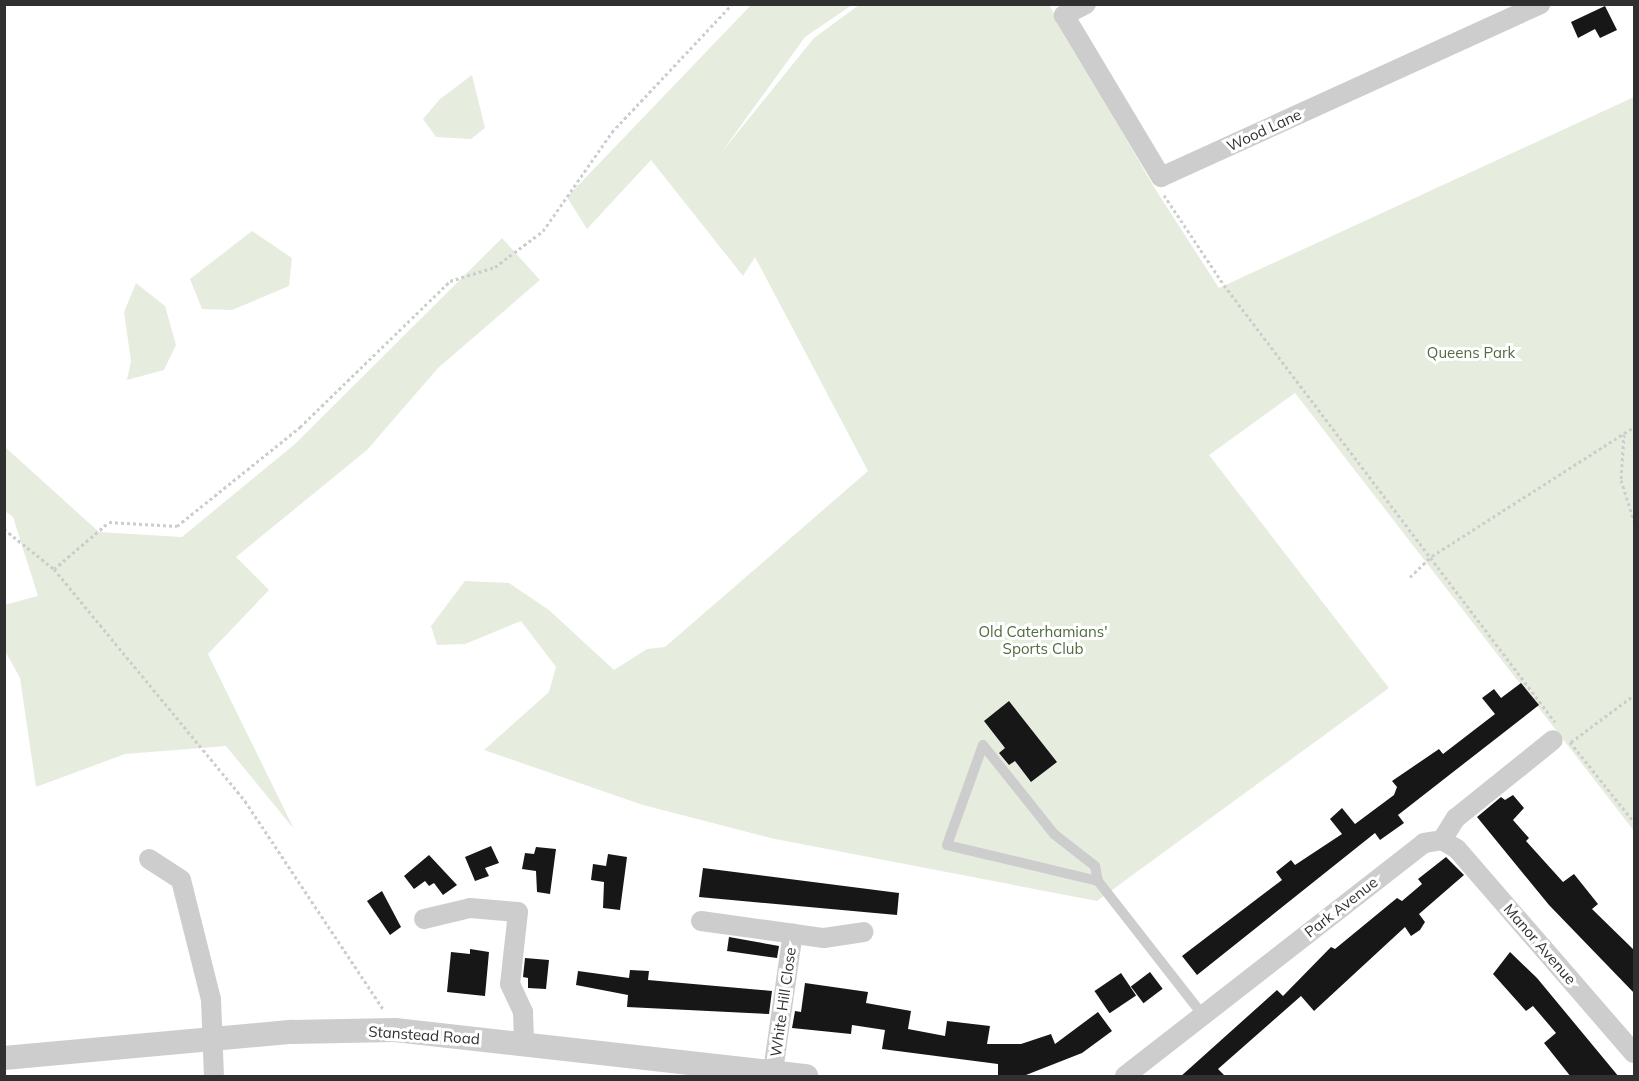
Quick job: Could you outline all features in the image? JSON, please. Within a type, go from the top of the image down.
[{"type":"street","points":[[1086,4],[1064,15],[1161,177]]},
{"type":"street","name":"Wood Lane","points":[[1161,177],[1540,4]]},
{"type":"street","points":[[1442,840],[1456,818],[1561,735]]},
{"type":"street","name":"Park Avenue","points":[[1125,1077],[1202,1014],[1424,843],[1442,840]]},
{"type":"street","name":"Manor Avenue","points":[[1442,840],[1457,849],[1635,1053]]},
{"type":"street","points":[[149,859],[181,880],[211,999],[214,1077]]},
{"type":"street","points":[[424,919],[470,908],[518,912],[510,984],[523,1012],[524,1043]]},
{"type":"street","name":"White Hill Close","points":[[701,921],[824,938],[864,932]]},
{"type":"street","name":"White Hill Close","points":[[773,1071],[793,933]]},
{"type":"street","name":"Stanstead Road","points":[[4,1058],[212,1039],[394,1030],[773,1071],[806,1077]]},
{"type":"lane","points":[[1098,881],[947,845],[983,745],[1054,834],[1095,866],[1098,881],[1202,1014]]},
{"type":"path","points":[[54,569],[109,522],[177,526],[300,427],[450,281],[495,267],[543,231],[612,132],[732,4]]},
{"type":"path","points":[[1161,177],[1159,187],[1224,285],[1432,556],[1561,735],[1635,822]]},
{"type":"path","points":[[1410,577],[1432,556],[1635,427]]},
{"type":"path","points":[[1624,434],[1621,480],[1635,521]]},
{"type":"path","points":[[4,529],[54,569],[245,801],[366,977],[394,1030]]},
{"type":"path","points":[[1561,735],[1635,695]]},
{"type":"green space","name":"Old Caterhamians' Sports Club","points":[[751,5],[852,5],[805,37],[721,153],[814,38],[859,5],[1049,5],[1154,187],[1219,288],[1634,97],[1634,831],[1295,393],[1209,455],[1389,688],[1097,901],[775,839],[643,805],[484,750],[549,692],[556,667],[521,621],[465,644],[437,645],[431,626],[465,581],[509,583],[549,610],[614,670],[647,649],[665,647],[868,471],[755,257],[743,276],[651,160],[587,229],[567,197]]},
{"type":"green space","points":[[472,75],[485,128],[471,139],[436,137],[423,119],[440,99]]},
{"type":"green space","points":[[252,231],[292,258],[289,286],[232,310],[202,309],[190,279]]},
{"type":"green space","points":[[502,238],[540,280],[438,368],[367,450],[236,557],[269,590],[208,654],[294,829],[226,746],[125,754],[36,787],[20,678],[5,651],[4,605],[38,596],[13,517],[5,511],[5,447],[99,532],[182,537],[295,444]]},
{"type":"green space","points":[[136,283],[165,306],[176,345],[164,370],[127,380],[131,361],[124,312]]},
{"type":"building","points":[[1605,6],[1617,30],[1600,38],[1595,29],[1578,38],[1571,22]]},
{"type":"building","points":[[1521,683],[1539,705],[1398,815],[1404,823],[1380,840],[1375,833],[1197,975],[1182,956],[1282,880],[1276,872],[1291,860],[1295,865],[1342,834],[1330,819],[1342,808],[1355,824],[1394,795],[1397,787],[1392,781],[1439,749],[1443,754],[1495,714],[1482,698],[1494,689],[1501,698]]},
{"type":"building","points":[[1009,701],[1057,762],[1031,782],[1015,761],[1009,765],[999,753],[1005,748],[984,721]]},
{"type":"building","points":[[1513,795],[1524,808],[1513,820],[1529,838],[1526,841],[1563,882],[1574,874],[1598,904],[1592,909],[1635,951],[1635,994],[1549,905],[1477,817],[1501,797],[1505,800]]},
{"type":"building","points":[[491,846],[499,863],[485,868],[489,876],[475,881],[465,857]]},
{"type":"building","points":[[536,847],[556,849],[550,894],[537,892],[536,871],[522,869],[525,853],[534,854]]},
{"type":"building","points":[[608,854],[627,857],[620,910],[603,908],[604,882],[591,880],[593,864],[606,866]]},
{"type":"building","points":[[429,855],[457,885],[443,895],[434,883],[429,886],[425,881],[414,889],[404,876]]},
{"type":"building","points":[[1446,857],[1464,875],[1419,914],[1425,922],[1420,930],[1411,936],[1405,927],[1314,1011],[1301,996],[1218,1069],[1226,1077],[1180,1077],[1277,990],[1283,996],[1331,947],[1335,949],[1397,898],[1402,901],[1422,884],[1418,879]]},
{"type":"building","points":[[703,868],[899,893],[897,915],[699,897]]},
{"type":"building","points":[[382,891],[401,927],[390,935],[367,901]]},
{"type":"building","points":[[729,937],[779,946],[777,958],[727,951]]},
{"type":"building","points":[[470,949],[489,952],[485,996],[447,992],[451,952],[470,954]]},
{"type":"building","points":[[1510,952],[1537,978],[1619,1077],[1571,1077],[1544,1043],[1556,1033],[1533,1006],[1526,1011],[1493,974]]},
{"type":"building","points":[[525,958],[549,960],[546,989],[528,988],[528,978],[523,977]]},
{"type":"building","points":[[630,970],[649,971],[648,980],[772,991],[769,1014],[627,1007],[628,995],[576,985],[578,971],[629,978]]},
{"type":"building","points":[[1150,972],[1163,989],[1143,1003],[1131,986]]},
{"type":"building","points":[[1121,973],[1136,995],[1110,1013],[1094,991]]},
{"type":"building","points":[[805,983],[868,992],[866,1003],[911,1011],[908,1029],[945,1036],[947,1021],[990,1026],[987,1044],[1021,1044],[1051,1034],[1055,1044],[1098,1012],[1112,1031],[1082,1053],[1026,1075],[998,1075],[998,1064],[882,1049],[885,1030],[852,1025],[851,1034],[792,1028],[795,1011],[801,1012]]},
{"type":"park label","name":"Queens Park","points":[[1471,353]]}]
